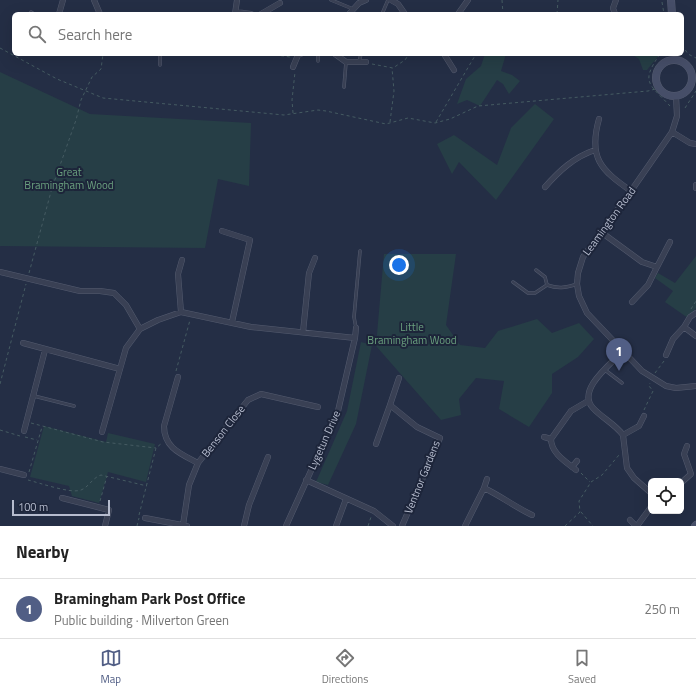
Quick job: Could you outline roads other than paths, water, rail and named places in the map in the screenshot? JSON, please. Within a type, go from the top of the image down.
[{"type":"street","points":[[60,12],[63,0]]},
{"type":"street","points":[[94,0],[99,12]]},
{"type":"street","points":[[236,12],[237,0]]},
{"type":"street","points":[[351,12],[359,3],[366,0]]},
{"type":"street","points":[[392,0],[398,4],[404,12]]},
{"type":"street","points":[[459,12],[468,0]]},
{"type":"street","points":[[614,12],[613,8],[616,0]]},
{"type":"street","points":[[671,0],[672,12]]},
{"type":"street","points":[[264,12],[280,3]]},
{"type":"street","points":[[293,67],[298,56]]},
{"type":"street","points":[[338,56],[346,62],[366,62]]},
{"type":"street","points":[[445,56],[454,70]]},
{"type":"street","points":[[674,57],[694,71],[690,87],[686,92],[676,96],[667,95],[656,89],[656,78],[659,67],[674,57]]},
{"type":"street","name":"Leamington Road","points":[[576,284],[583,257],[632,191],[672,132],[677,116],[676,96]]},
{"type":"street","points":[[599,119],[595,134],[595,150],[598,162],[609,176],[632,191]]},
{"type":"street","points":[[672,132],[690,143],[696,144]]},
{"type":"street","points":[[545,188],[570,162],[581,155],[595,150]]},
{"type":"street","points":[[222,231],[250,240],[232,322]]},
{"type":"street","points":[[601,232],[642,262],[657,267]]},
{"type":"street","points":[[632,302],[648,285],[670,242]]},
{"type":"street","points":[[303,332],[309,273],[315,258]]},
{"type":"street","points":[[181,312],[178,274],[182,260]]},
{"type":"street","points":[[0,272],[80,291],[100,291],[114,294],[126,305],[140,329]]},
{"type":"street","points":[[576,284],[579,296],[587,313],[642,371],[666,386],[676,388],[696,386]]},
{"type":"street","points":[[102,432],[126,348],[140,329],[158,320],[181,312],[251,327],[355,338]]},
{"type":"street","points":[[666,355],[673,339],[684,327],[690,317],[696,313]]},
{"type":"street","points":[[684,327],[696,336]]},
{"type":"street","name":"Lygetun Drive","points":[[286,526],[338,411],[356,328]]},
{"type":"street","points":[[23,343],[120,369]]},
{"type":"street","points":[[24,431],[45,350]]},
{"type":"street","points":[[623,351],[595,380],[589,390],[588,401],[592,408],[623,435],[625,461],[629,473],[648,490]]},
{"type":"street","name":"Benson Close","points":[[178,377],[164,426],[166,441],[179,453],[198,463]]},
{"type":"street","points":[[376,444],[399,378]]},
{"type":"street","name":"Benson Close","points":[[145,518],[185,526],[189,485],[198,463],[248,400],[254,396],[269,394],[318,407]]},
{"type":"street","points":[[577,461],[574,469],[557,453],[551,444],[551,439],[571,411],[588,401]]},
{"type":"street","name":"Ventnor Gardens","points":[[390,405],[418,427],[440,438],[402,526]]},
{"type":"street","points":[[623,435],[639,426],[644,416]]},
{"type":"street","points":[[544,436],[551,439]]},
{"type":"street","points":[[684,480],[690,474],[684,454],[687,446]]},
{"type":"street","points":[[244,526],[249,505],[268,457]]},
{"type":"street","points":[[0,469],[24,475]]},
{"type":"street","points":[[465,526],[484,488],[487,478]]},
{"type":"street","points":[[306,480],[374,511],[393,526]]},
{"type":"street","points":[[484,488],[501,496],[512,505],[532,515]]},
{"type":"street","points":[[62,498],[109,510],[106,526]]},
{"type":"street","points":[[336,526],[346,499]]},
{"type":"street","points":[[630,520],[637,526],[648,511]]},
{"type":"lane","points":[[331,0],[353,9]]},
{"type":"lane","points":[[383,12],[392,0]]},
{"type":"lane","points":[[160,56],[160,65]]},
{"type":"lane","points":[[359,62],[360,56]]},
{"type":"lane","points":[[344,87],[346,62]]},
{"type":"lane","points":[[356,328],[354,317],[360,251]]},
{"type":"lane","points":[[536,270],[545,277],[547,284],[555,288],[565,288],[576,284]]},
{"type":"lane","points":[[513,282],[528,293],[535,293],[547,284]]},
{"type":"lane","points":[[604,370],[622,383]]},
{"type":"lane","points":[[33,396],[74,406]]},
{"type":"place","name":"Bramingham Park Post Office","points":[[619,371]]},
{"type":"park label","name":"Great Bramingham Wood","points":[[69,178]]},
{"type":"park label","name":"Little Bramingham Wood","points":[[412,333]]}]
